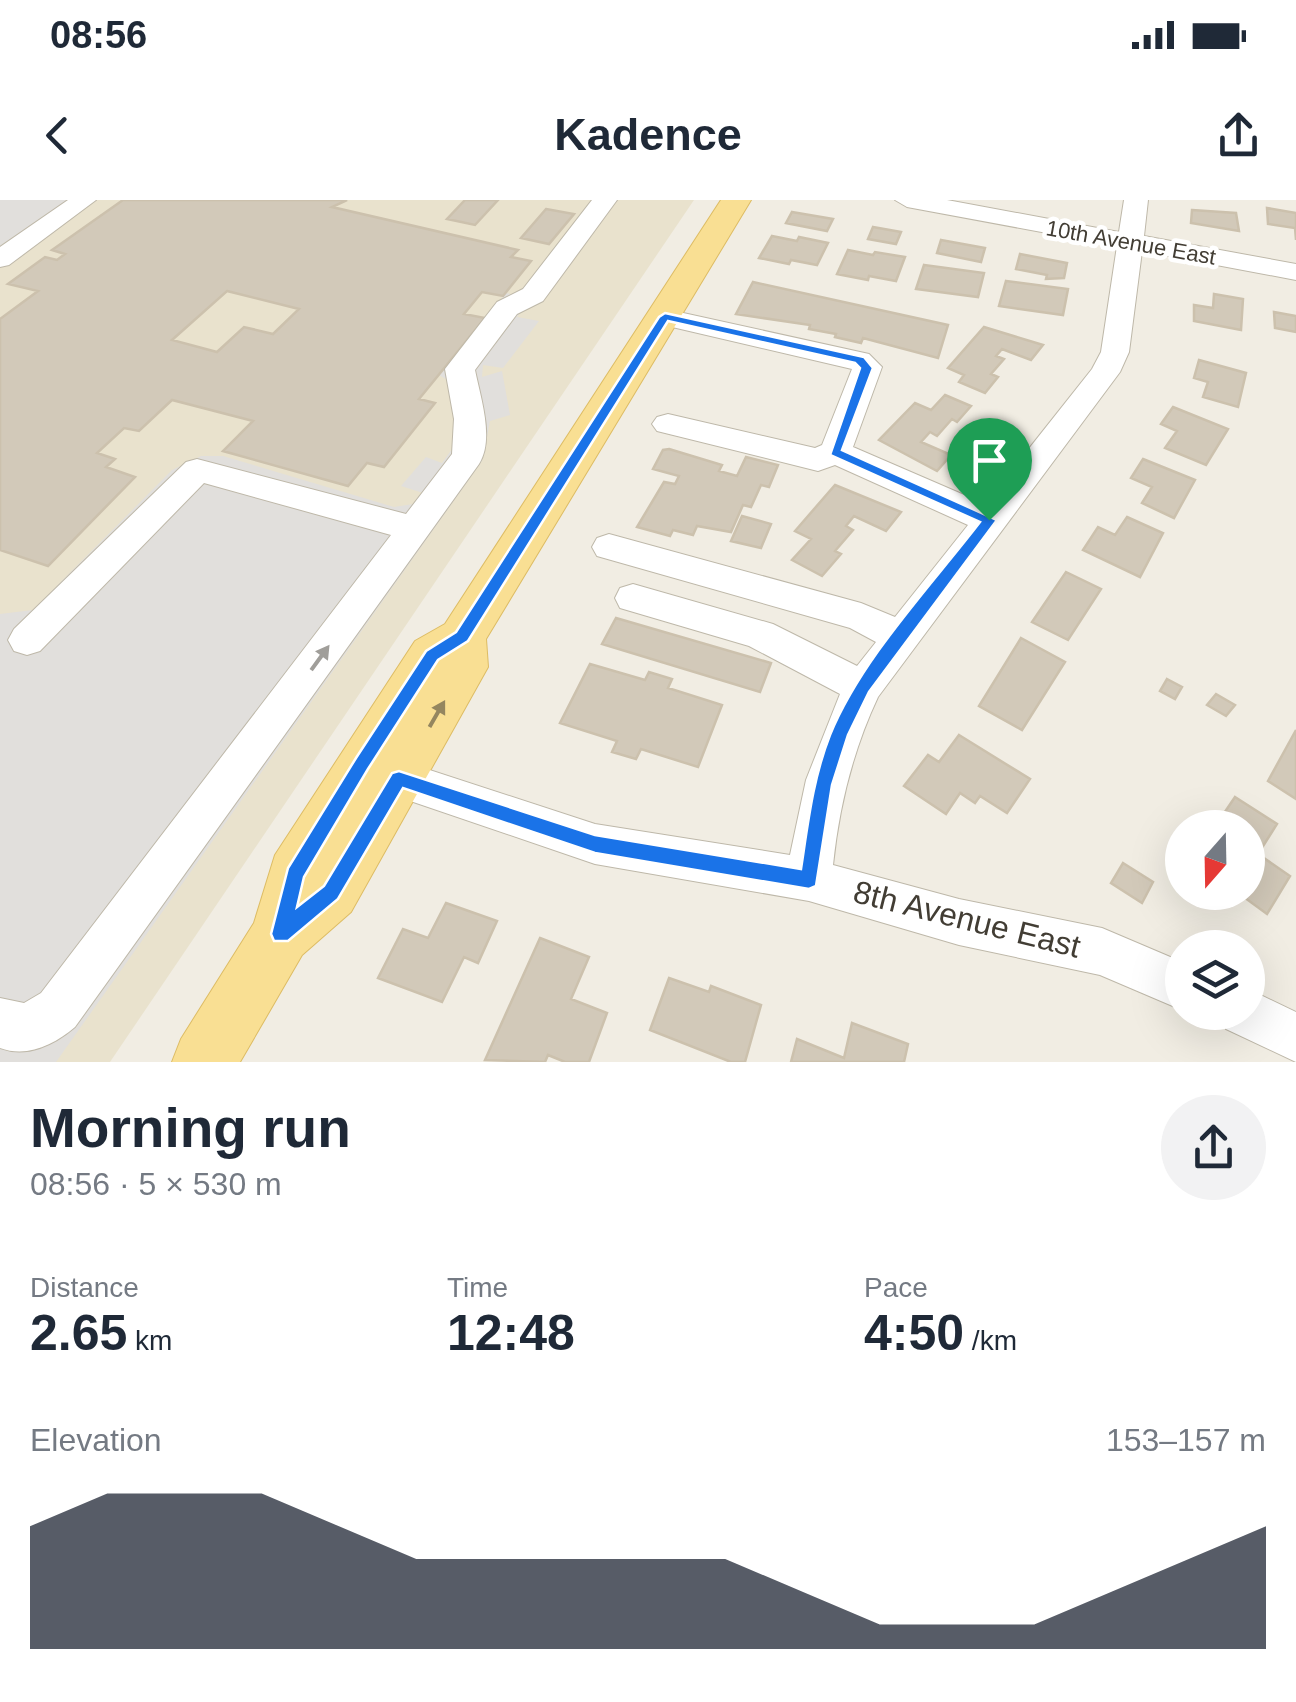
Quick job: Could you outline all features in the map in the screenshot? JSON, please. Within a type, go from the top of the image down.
[{"type":"main road","points":[[204,1062],[281,934],[295,874],[362,763],[432,655],[462,637],[736,200]]},
{"type":"main road","points":[[281,934],[331,892],[464,668],[462,637]]},
{"type":"street","points":[[0,259],[84,200]]},
{"type":"street","points":[[0,1022],[10,1027],[37,1027],[58,1010],[270,729],[468,456],[469,419],[460,369],[507,308],[533,295],[606,200]]},
{"type":"street","name":"10th Avenue East","points":[[907,200],[1296,272]]},
{"type":"street","points":[[809,880],[822,785],[840,734],[863,688],[1115,352],[1136,200]]},
{"type":"street","points":[[665,317],[859,360],[866,368],[834,452],[818,460],[668,424]]},
{"type":"street","points":[[834,452],[989,520]]},
{"type":"street","points":[[27,640],[197,470],[415,530]]},
{"type":"street","points":[[609,547],[861,617],[900,637]]},
{"type":"street","points":[[632,598],[760,634],[863,688]]},
{"type":"street","name":"8th Avenue East","points":[[399,779],[595,844],[809,880],[959,922],[1102,952],[1165,979]]},
{"type":"street","points":[[1265,1023],[1296,1039]]},
{"type":"shaded area","points":[[0,200],[694,200],[110,1062],[0,1062]]},
{"type":"shaded area","points":[[0,200],[67,200],[0,246]]},
{"type":"shaded area","points":[[506,293],[530,298],[517,317],[539,321],[503,368],[483,365],[482,377],[502,371],[510,415],[490,421],[482,461],[56,1062],[0,1062],[0,614],[33,610],[172,470],[201,456],[223,456],[394,507],[413,504],[423,493],[401,486],[426,457],[442,463],[460,438],[451,382],[439,375]]},
{"type":"building","points":[[123,200],[347,200],[332,207],[518,250],[511,257],[531,261],[503,296],[482,292],[464,314],[485,318],[419,399],[435,403],[384,467],[367,463],[348,486],[223,451],[253,421],[172,400],[139,431],[124,428],[97,453],[115,459],[106,467],[135,477],[48,566],[0,550],[0,319],[38,291],[8,284],[45,257],[57,260],[65,254],[52,250]],"holes":[[[227,291],[299,309],[273,334],[244,327],[217,352],[172,340]]]},
{"type":"building","points":[[465,200],[498,200],[475,225],[447,219]]},
{"type":"building","points":[[1267,208],[1296,213],[1296,240],[1295,228],[1268,224]]},
{"type":"building","points":[[546,209],[574,214],[549,244],[521,238]]},
{"type":"building","points":[[1192,210],[1236,213],[1239,231],[1191,223]]},
{"type":"building","points":[[792,212],[833,219],[827,231],[786,223]]},
{"type":"building","points":[[873,227],[901,232],[896,244],[868,239]]},
{"type":"building","points":[[772,236],[828,243],[817,265],[791,260],[789,264],[759,258]]},
{"type":"building","points":[[941,240],[985,248],[981,262],[937,253]]},
{"type":"building","points":[[848,250],[905,257],[896,281],[869,276],[868,280],[837,274]]},
{"type":"building","points":[[1020,254],[1067,263],[1064,278],[1046,279],[1047,275],[1016,269]]},
{"type":"building","points":[[924,265],[984,273],[978,297],[916,289]]},
{"type":"building","points":[[1006,281],[1068,289],[1063,315],[999,306]]},
{"type":"building","points":[[753,282],[948,325],[938,358],[863,338],[861,343],[835,337],[836,334],[809,329],[810,325],[736,314]]},
{"type":"building","points":[[1214,294],[1243,299],[1241,330],[1194,321],[1194,305],[1213,308]]},
{"type":"building","points":[[1274,312],[1296,316],[1296,332],[1275,328]]},
{"type":"building","points":[[984,327],[1043,345],[1031,360],[1002,349],[996,356],[1004,359],[991,374],[998,377],[985,393],[959,382],[964,375],[948,368]]},
{"type":"building","points":[[1199,360],[1246,373],[1238,407],[1203,397],[1208,382],[1194,378]]},
{"type":"building","points":[[945,395],[971,406],[957,422],[952,419],[937,436],[930,432],[921,442],[951,455],[937,471],[879,440],[915,403],[931,410]]},
{"type":"building","points":[[1173,407],[1228,429],[1206,465],[1165,448],[1177,431],[1161,424]]},
{"type":"building","points":[[663,450],[722,465],[719,471],[737,476],[746,457],[778,465],[769,487],[761,485],[751,507],[743,505],[731,532],[697,526],[693,535],[673,530],[670,536],[637,527],[664,482],[675,484],[679,476],[653,469]]},
{"type":"building","points":[[1143,459],[1195,480],[1174,518],[1142,503],[1152,487],[1131,478]]},
{"type":"building","points":[[835,485],[901,512],[886,531],[854,516],[846,526],[853,530],[835,551],[841,554],[822,576],[792,560],[811,539],[795,531]]},
{"type":"building","points":[[742,516],[771,524],[761,548],[731,541]]},
{"type":"building","points":[[1127,517],[1163,533],[1140,577],[1083,550],[1098,527],[1115,535]]},
{"type":"building","points":[[1066,572],[1101,589],[1068,640],[1032,622]]},
{"type":"building","points":[[616,618],[771,663],[760,692],[602,644]]},
{"type":"building","points":[[1021,638],[1065,662],[1022,730],[979,706]]},
{"type":"building","points":[[590,664],[645,680],[649,672],[672,679],[668,688],[722,705],[698,767],[641,749],[636,759],[612,752],[617,741],[560,723]]},
{"type":"building","points":[[1167,679],[1182,687],[1175,699],[1160,691]]},
{"type":"building","points":[[1216,694],[1235,705],[1226,716],[1207,705]]},
{"type":"building","points":[[1296,730],[1296,799],[1268,781]]},
{"type":"building","points":[[959,735],[1030,779],[1007,813],[980,796],[975,803],[960,793],[946,814],[904,786],[928,755],[939,762]]},
{"type":"building","points":[[1235,797],[1255,810],[1226,810]]},
{"type":"building","points":[[1265,816],[1277,824],[1265,843]]},
{"type":"building","points":[[1265,859],[1290,876],[1267,914],[1262,910],[1265,910]]},
{"type":"building","points":[[1123,863],[1153,882],[1142,903],[1111,883]]},
{"type":"building","points":[[446,903],[497,921],[478,963],[464,957],[442,1002],[378,978],[403,929],[428,938]]},
{"type":"building","points":[[540,938],[589,957],[571,999],[607,1013],[589,1062],[565,1062],[548,1055],[545,1062],[485,1060]]},
{"type":"building","points":[[669,978],[709,992],[711,986],[761,1005],[745,1062],[731,1062],[650,1030]]},
{"type":"building","points":[[852,1023],[908,1044],[904,1062],[791,1062],[797,1039],[844,1058]]},
{"type":"route","points":[[665,317],[859,360],[866,368],[834,452],[989,520],[863,688],[840,734],[822,785],[809,880],[595,844],[399,779],[331,892],[281,934],[295,874],[362,763],[432,655],[462,637],[665,317]]}]
